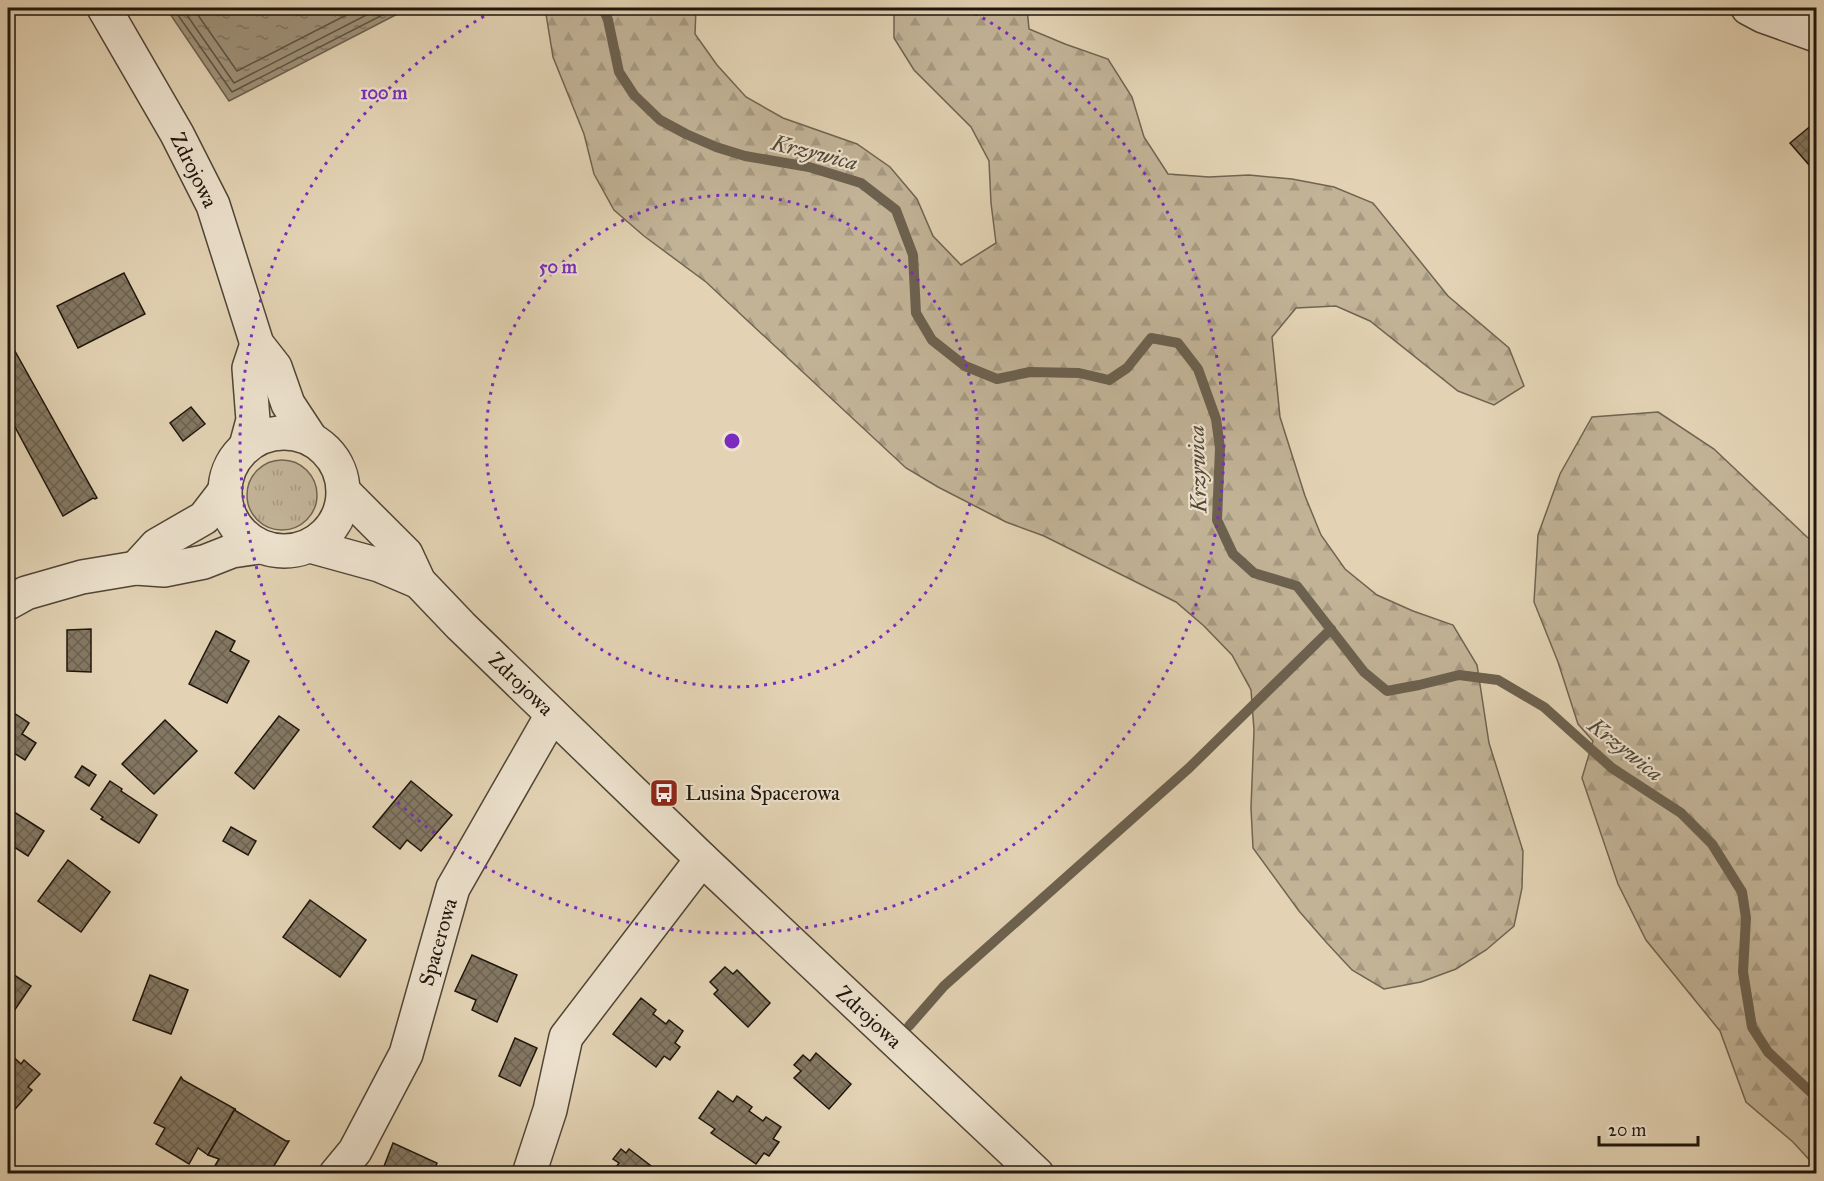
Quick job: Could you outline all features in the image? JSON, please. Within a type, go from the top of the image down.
[{"type":"street","name":"Zdrojowa","points":[[105,8],[172,125],[213,205],[257,344],[275,367],[288,404],[311,439]]},
{"type":"street","points":[[1749,8],[1763,16],[1816,35]]},
{"type":"street","points":[[246,446],[253,420],[249,368],[257,344]]},
{"type":"street","points":[[278,433],[295,434],[311,439],[335,461],[341,476],[344,492],[342,508],[336,523],[310,546],[293,552],[276,552],[259,547],[244,538],[233,524],[226,508],[224,492],[227,474],[234,459],[246,446],[261,437],[278,433]]},
{"type":"street","points":[[136,568],[157,545],[204,518],[224,492]]},
{"type":"street","name":"Zdrojowa","points":[[344,492],[406,554],[419,582],[461,626],[702,859],[1037,1173]]},
{"type":"street","name":"Zdrojowa","points":[[310,546],[379,565],[419,582]]},
{"type":"street","points":[[8,603],[26,593],[82,577],[136,568],[164,570],[204,562],[232,551],[259,547]]},
{"type":"street","name":"Spacerowa","points":[[336,1173],[355,1151],[406,1054],[453,888],[552,715]]},
{"type":"street","points":[[529,1173],[550,1110],[566,1037],[702,859]]},
{"type":"green space","points":[[545,8],[696,8],[695,34],[717,65],[746,97],[783,118],[857,144],[890,167],[917,199],[933,236],[961,265],[996,243],[989,161],[971,127],[914,70],[894,38],[894,8],[1027,8],[1029,29],[1108,59],[1132,97],[1144,137],[1168,174],[1209,177],[1249,175],[1292,179],[1334,187],[1373,203],[1448,296],[1509,348],[1524,386],[1494,405],[1458,391],[1370,321],[1336,306],[1296,308],[1272,337],[1280,417],[1305,496],[1321,535],[1345,569],[1377,595],[1453,625],[1477,665],[1489,743],[1523,851],[1522,888],[1514,926],[1486,950],[1456,969],[1421,982],[1384,989],[1352,970],[1299,911],[1253,848],[1251,808],[1254,730],[1251,690],[1232,655],[1204,626],[1176,602],[1044,536],[1006,522],[906,468],[706,282],[644,236],[614,210],[594,174],[584,134],[553,57]]},
{"type":"green space","points":[[1658,412],[1714,449],[1816,543],[1816,1167],[1793,1142],[1746,1102],[1720,1031],[1646,940],[1618,884],[1582,778],[1593,741],[1578,724],[1558,662],[1534,602],[1538,535],[1560,474],[1592,417]]},
{"type":"green space","points":[[289,460],[302,466],[311,475],[315,481],[317,495],[315,509],[307,520],[296,528],[275,530],[257,520],[249,509],[247,488],[257,470],[268,462]]},
{"type":"water","points":[[166,8],[409,8],[229,101]]},
{"type":"building","points":[[1813,124],[1816,128],[1816,173],[1790,143]]},
{"type":"building","points":[[124,273],[145,314],[78,348],[57,306]]},
{"type":"building","points":[[11,344],[97,498],[93,498],[63,516],[8,414],[8,345]]},
{"type":"building","points":[[191,407],[205,424],[183,441],[170,423]]},
{"type":"building","points":[[91,629],[91,672],[67,671],[67,630]]},
{"type":"building","points":[[216,631],[235,641],[230,651],[249,661],[227,703],[189,684]]},
{"type":"building","points":[[8,709],[29,723],[22,734],[36,743],[25,760],[11,751],[8,756]]},
{"type":"building","points":[[279,716],[299,730],[254,789],[235,773]]},
{"type":"building","points":[[165,720],[197,751],[154,794],[122,764]]},
{"type":"building","points":[[82,766],[96,775],[89,786],[75,777]]},
{"type":"building","points":[[110,781],[157,815],[139,843],[101,819],[103,817],[91,809]]},
{"type":"building","points":[[411,781],[452,815],[421,851],[407,840],[400,849],[373,827]]},
{"type":"building","points":[[14,812],[44,831],[28,856],[8,843],[8,824]]},
{"type":"building","points":[[231,827],[256,841],[248,855],[223,841]]},
{"type":"building","points":[[68,860],[110,892],[81,932],[38,901]]},
{"type":"building","points":[[310,900],[366,940],[340,977],[283,937]]},
{"type":"building","points":[[472,955],[517,975],[497,1022],[472,1010],[476,1000],[455,991]]},
{"type":"building","points":[[725,967],[733,974],[737,970],[770,1003],[748,1027],[714,994],[718,990],[710,982]]},
{"type":"building","points":[[8,971],[31,986],[12,1014],[8,1011]]},
{"type":"building","points":[[150,975],[188,990],[171,1034],[133,1020]]},
{"type":"building","points":[[641,998],[656,1010],[653,1014],[666,1024],[669,1020],[683,1031],[675,1043],[680,1047],[670,1060],[664,1056],[656,1067],[613,1034]]},
{"type":"building","points":[[515,1038],[537,1048],[520,1086],[499,1076]]},
{"type":"building","points":[[8,1052],[21,1064],[24,1060],[40,1074],[28,1087],[32,1090],[8,1117]]},
{"type":"building","points":[[816,1053],[851,1084],[829,1109],[794,1078],[801,1071],[794,1065],[803,1055],[810,1061]]},
{"type":"building","points":[[181,1077],[235,1109],[208,1155],[198,1148],[189,1164],[156,1144],[165,1128],[154,1123]]},
{"type":"building","points":[[718,1091],[733,1102],[737,1096],[752,1107],[749,1111],[763,1121],[766,1117],[781,1127],[773,1139],[779,1142],[769,1156],[764,1153],[756,1164],[711,1133],[715,1129],[699,1118]]},
{"type":"building","points":[[235,1109],[289,1141],[269,1174],[210,1174],[219,1159],[208,1155]]},
{"type":"building","points":[[393,1143],[437,1163],[432,1174],[381,1174]]},
{"type":"building","points":[[621,1149],[626,1153],[629,1149],[655,1169],[652,1174],[611,1174],[619,1163],[613,1159]]},
{"type":"waterway","name":"Krzywica","points":[[603,8],[608,20],[619,72],[634,95],[660,120],[716,147],[745,156],[809,167],[861,183],[896,210],[913,255],[916,313],[932,340],[965,366],[997,379],[1030,372],[1079,373],[1109,380],[1127,368],[1151,338],[1178,343],[1198,369],[1216,419],[1220,448],[1217,520],[1233,554],[1254,573],[1297,586],[1364,672],[1387,691],[1459,675],[1498,680],[1544,707],[1612,768],[1681,813],[1712,844],[1742,892],[1746,918],[1743,972],[1752,1027],[1768,1052],[1816,1097]]},
{"type":"waterway","points":[[909,1026],[944,986],[1189,768],[1331,629]]},
{"type":"place","name":"Lusina Spacerowa","points":[[664,793]]}]
